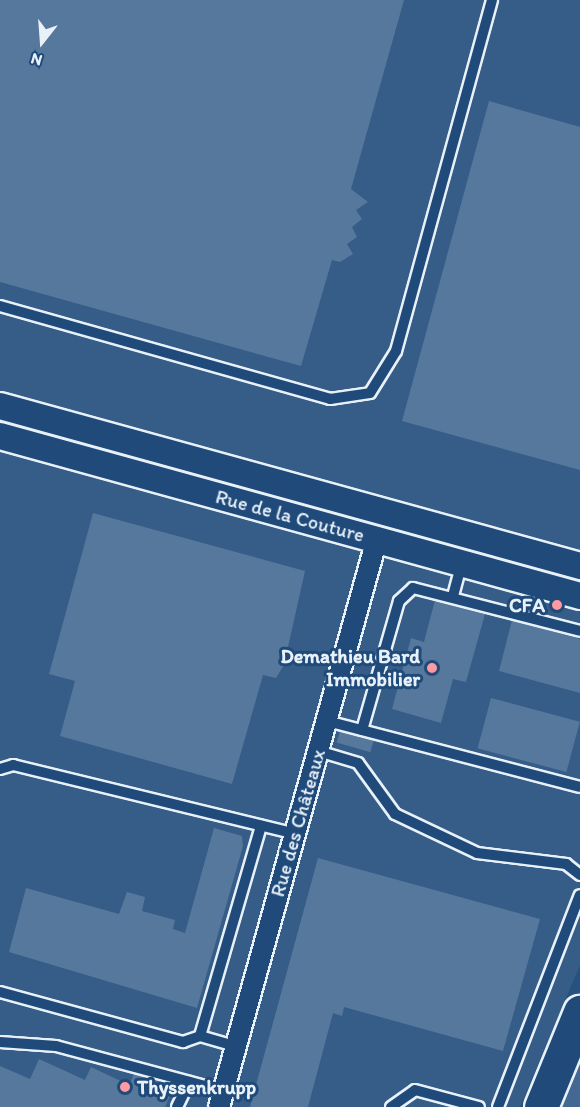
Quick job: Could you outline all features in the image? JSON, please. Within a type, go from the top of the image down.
[{"type":"highway","points":[[541,1107],[580,1012]]},
{"type":"street","name":"Rue de la Couture","points":[[0,406],[580,566]]},
{"type":"street","name":"Rue de la Couture","points":[[0,436],[580,596]]},
{"type":"street","name":"Rue des Châteaux","points":[[221,1099],[377,540]]},
{"type":"lane","points":[[0,306],[330,399],[370,393],[396,351],[492,0]]},
{"type":"lane","points":[[453,596],[463,563]]},
{"type":"lane","points":[[362,730],[402,596],[420,587],[580,631]]},
{"type":"lane","points":[[327,721],[580,787]]},
{"type":"lane","points":[[318,751],[358,763],[395,814],[467,848],[566,864],[580,875]]},
{"type":"lane","points":[[0,769],[13,765],[295,834]]},
{"type":"lane","points":[[200,1036],[261,826]]},
{"type":"lane","points":[[498,1107],[580,895]]},
{"type":"lane","points":[[0,992],[183,1042],[200,1036],[236,1046]]},
{"type":"lane","points":[[0,1042],[56,1046],[189,1082],[221,1099]]},
{"type":"lane","points":[[177,1107],[189,1082]]},
{"type":"lane","points":[[391,1107],[415,1090],[479,1107]]},
{"type":"shaded area","points":[[0,0],[580,0],[580,965],[520,1107],[0,1107]]},
{"type":"shaded area","points":[[580,1049],[580,1107],[556,1107]]},
{"type":"building","points":[[0,0],[404,0],[351,189],[368,202],[356,210],[362,219],[352,227],[357,237],[347,244],[353,254],[340,262],[332,260],[301,366],[0,282]]},
{"type":"building","points":[[489,101],[580,127],[580,470],[402,421]]},
{"type":"building","points":[[93,513],[305,571],[284,665],[276,678],[263,675],[232,784],[60,736],[75,681],[49,674]]},
{"type":"building","points":[[435,600],[485,614],[466,682],[453,679],[441,723],[392,709],[411,638],[424,642]]},
{"type":"building","points":[[512,620],[580,639],[580,693],[499,671]]},
{"type":"building","points":[[491,698],[580,722],[566,772],[478,748]]},
{"type":"building","points":[[340,731],[374,741],[370,752],[337,743]]},
{"type":"building","points":[[214,828],[242,836],[243,846],[197,1008],[9,952],[26,888],[119,914],[127,892],[145,897],[142,911],[175,920],[173,929],[185,933]]},
{"type":"building","points":[[318,858],[540,919],[503,1051],[344,1007],[342,1016],[333,1013],[308,1107],[250,1107]]},
{"type":"building","points":[[39,1059],[85,1080],[91,1067],[129,1085],[135,1072],[173,1089],[165,1107],[0,1107],[0,1066],[30,1079]]},
{"type":"place","name":"CFA","points":[[557,605]]},
{"type":"place","name":"Demathieu Bard Immobilier","points":[[432,668]]},
{"type":"place","name":"Thyssenkrupp","points":[[125,1087]]}]
